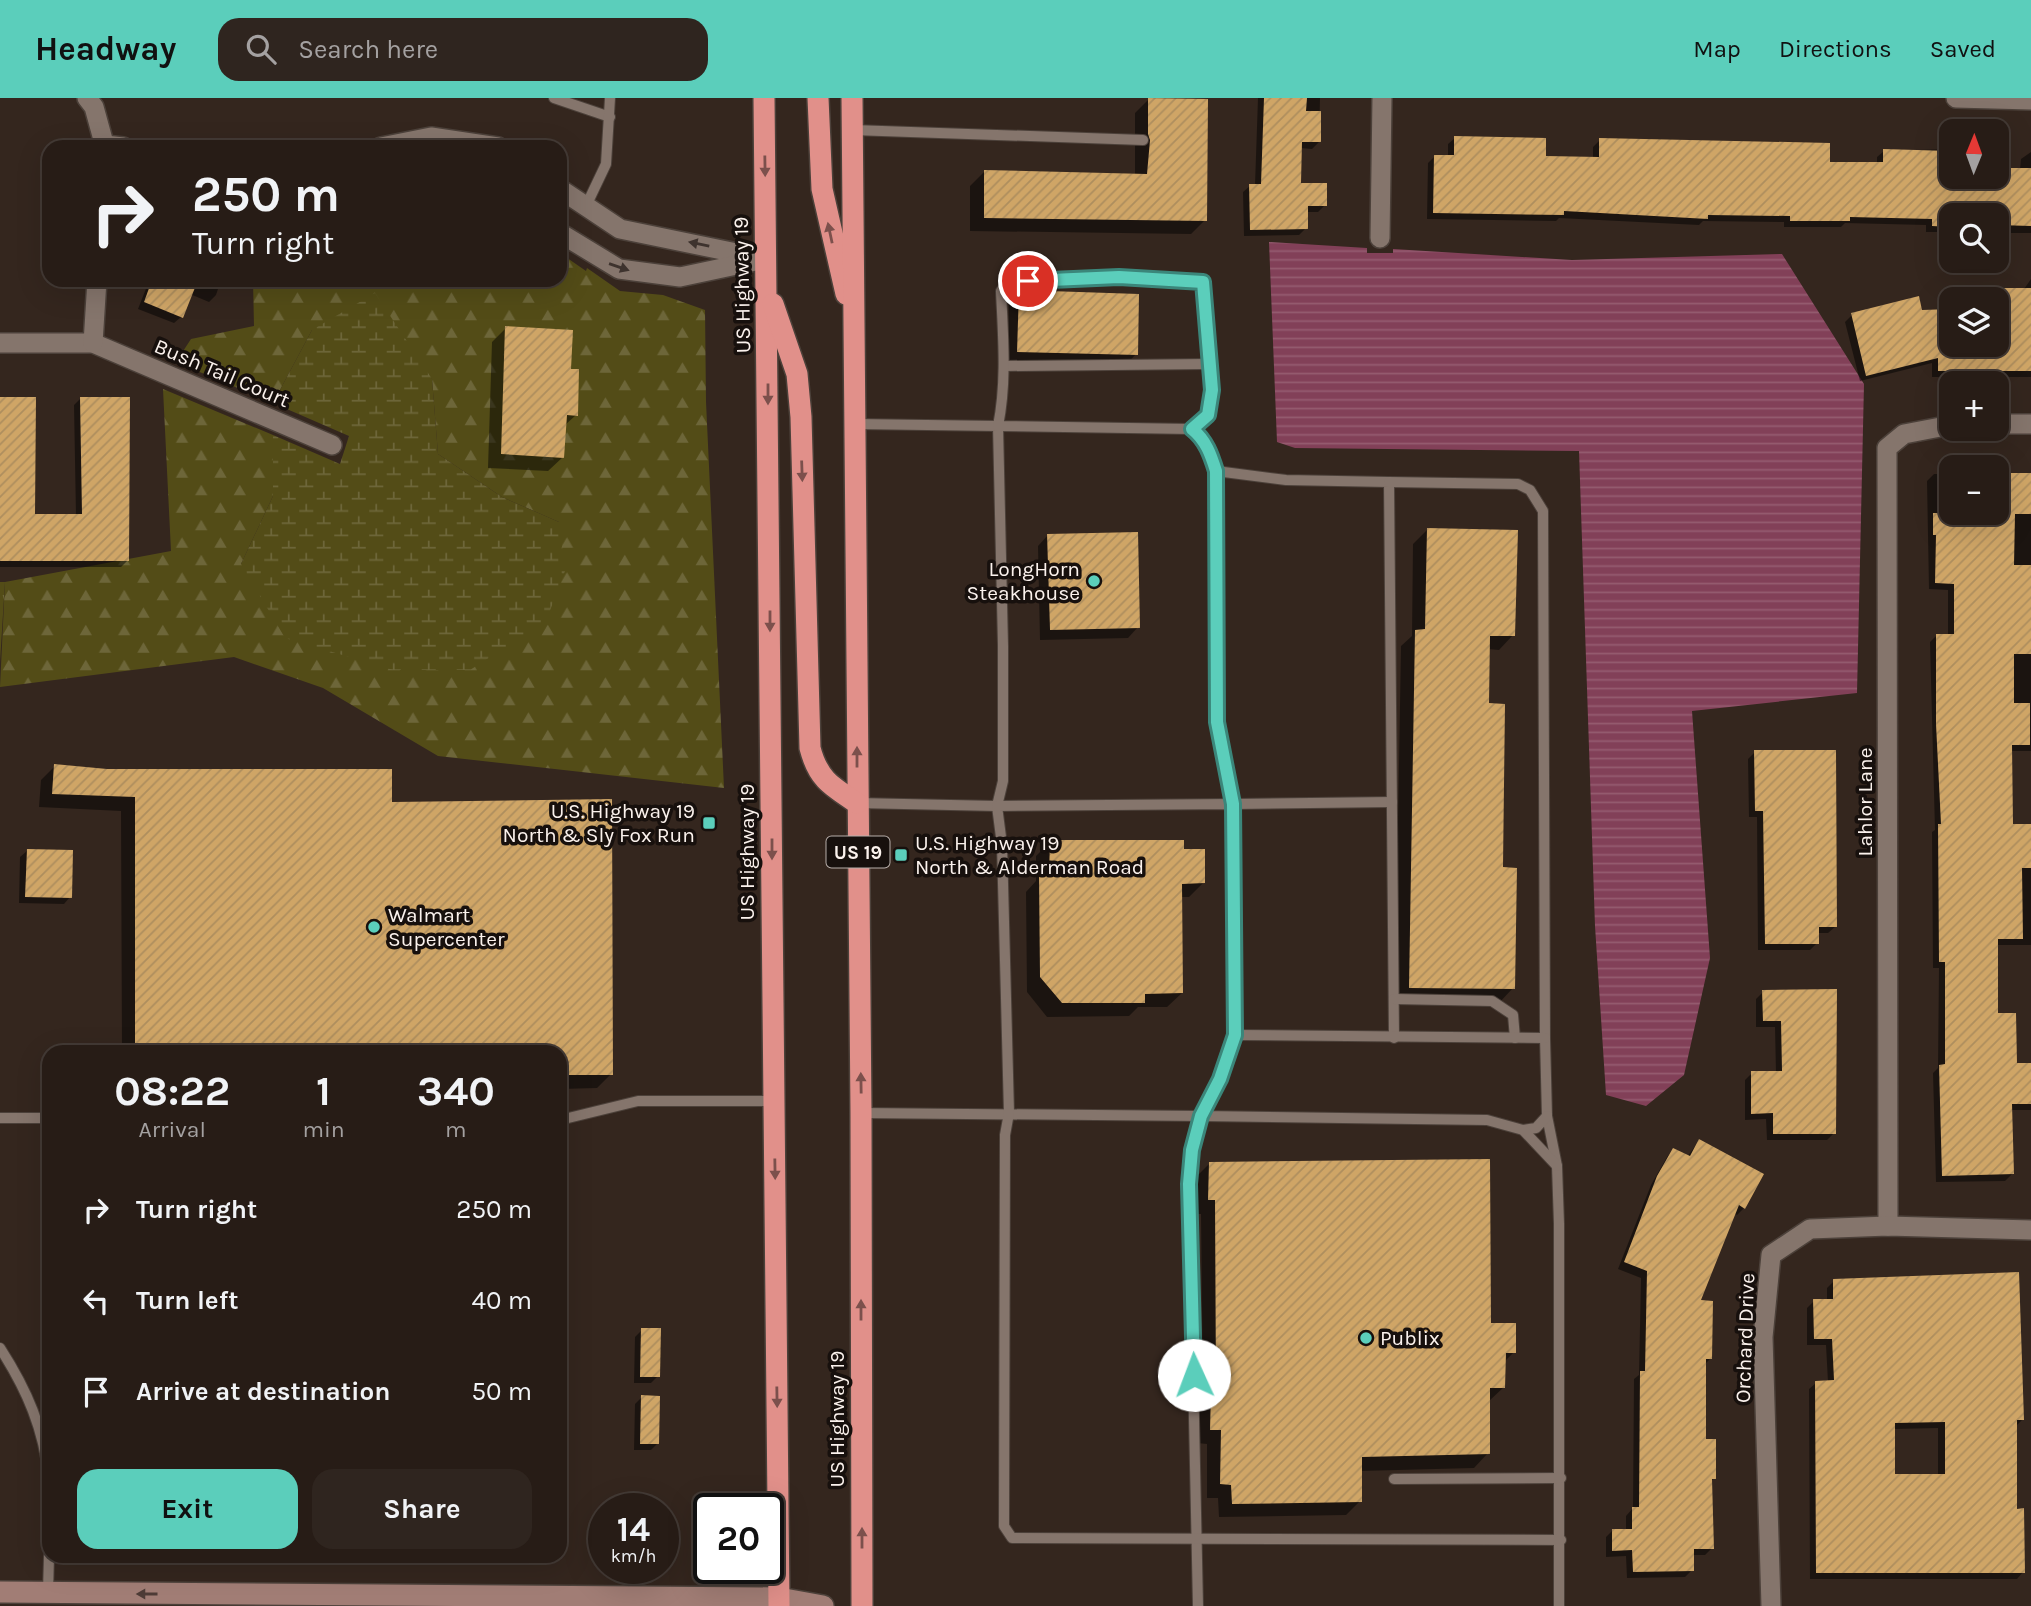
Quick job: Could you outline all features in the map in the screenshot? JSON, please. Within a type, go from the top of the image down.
[{"type":"highway","name":"US Highway 19","points":[[764,98],[779,1602]]},
{"type":"highway","points":[[818,98],[822,189],[831,237],[854,323]]},
{"type":"highway","name":"US Highway 19","points":[[852,98],[861,1113],[862,1606]]},
{"type":"highway","points":[[767,285],[796,374],[801,417],[810,748],[815,768],[827,783],[857,803]]},
{"type":"main road","points":[[0,1591],[44,1599],[779,1602],[823,1606]]},
{"type":"street","points":[[87,98],[108,140]]},
{"type":"street","points":[[1380,238],[1382,98]]},
{"type":"street","points":[[1956,98],[2031,100]]},
{"type":"street","points":[[416,140],[431,137],[451,140]]},
{"type":"street","points":[[567,194],[620,229],[766,259]]},
{"type":"street","points":[[567,237],[619,269],[680,277],[766,259]]},
{"type":"street","points":[[0,343],[93,343],[97,287]]},
{"type":"street","name":"Bush Tail Court","points":[[93,343],[332,445]]},
{"type":"street","points":[[2009,424],[2031,424]]},
{"type":"street","name":"Lahlor Lane","points":[[1888,1226],[1887,448],[1904,434],[1939,427]]},
{"type":"street","name":"Orchard Drive","points":[[1771,1606],[1763,1337],[1771,1255],[1810,1229],[1888,1226],[2031,1230]]},
{"type":"lane","points":[[554,98],[610,117]]},
{"type":"lane","points":[[586,206],[606,164],[611,98]]},
{"type":"lane","points":[[852,130],[1143,140]]},
{"type":"lane","points":[[1192,429],[1208,415],[1212,390],[1203,282],[1119,277],[1007,282],[1001,290],[1004,366],[1003,401],[998,426],[1003,659],[1003,781],[998,806],[1002,845],[1009,1113],[1005,1135],[1002,1291],[1004,1526],[1012,1538],[1561,1540]]},
{"type":"lane","points":[[1004,366],[1208,365]]},
{"type":"lane","points":[[855,424],[1192,429],[1200,435],[1210,451],[1216,471],[1217,722],[1233,804],[1235,1035],[1220,1079],[1201,1116],[1192,1150],[1189,1184],[1198,1606]]},
{"type":"lane","points":[[1216,471],[1286,480],[1518,484],[1531,490],[1543,511],[1545,1038],[1547,1116],[1557,1166],[1561,1478],[1559,1606]]},
{"type":"lane","points":[[1389,482],[1394,1038]]},
{"type":"lane","points":[[857,803],[998,806],[1392,802]]},
{"type":"lane","points":[[1394,999],[1492,1001],[1513,1015],[1514,1038]]},
{"type":"lane","points":[[1235,1035],[1545,1038]]},
{"type":"lane","points":[[567,1118],[638,1101],[774,1101]]},
{"type":"lane","points":[[861,1113],[1487,1121],[1523,1130],[1536,1128],[1547,1116]]},
{"type":"lane","points":[[0,1118],[42,1118]]},
{"type":"lane","points":[[1523,1130],[1557,1166]]},
{"type":"lane","points":[[0,1348],[23,1384],[38,1419],[42,1441]]},
{"type":"lane","points":[[1394,1479],[1561,1478]]},
{"type":"lane","points":[[44,1599],[48,1563]]},
{"type":"green space","points":[[567,258],[620,291],[663,295],[705,310],[706,402],[724,788],[438,756],[323,688],[234,657],[0,687],[5,582],[171,551],[163,389],[273,435],[273,496],[241,564],[559,522],[502,497],[438,454],[432,379],[312,330],[273,403],[176,362],[191,339],[254,326],[253,287],[567,287]]},
{"type":"green space","points":[[375,293],[432,379],[438,454],[502,497],[559,522],[565,571],[546,621],[470,670],[393,670],[285,638],[241,564],[273,496],[273,435],[340,464],[349,436],[273,403],[312,330]]},
{"type":"green space","points":[[0,582],[5,582],[0,662]]},
{"type":"shaded area","points":[[1269,242],[1367,248],[1367,253],[1393,253],[1393,249],[1572,260],[1782,254],[1864,384],[1857,693],[1692,711],[1710,958],[1684,1075],[1646,1106],[1606,1095],[1595,926],[1579,451],[1295,448],[1277,442]]},
{"type":"building","points":[[1148,98],[1208,99],[1207,221],[984,218],[984,170],[1147,174],[1150,140]]},
{"type":"building","points":[[1264,98],[1307,98],[1306,111],[1321,111],[1321,142],[1302,142],[1301,183],[1327,183],[1327,206],[1308,206],[1308,229],[1250,230],[1249,184],[1261,184]]},
{"type":"building","points":[[1454,136],[1546,138],[1546,156],[1599,157],[1599,138],[1830,143],[1830,162],[1883,162],[1883,149],[1939,151],[1939,189],[2009,189],[2009,168],[2031,168],[2031,226],[2009,225],[2009,203],[1939,203],[1939,226],[1932,226],[1932,219],[1850,217],[1850,221],[1790,221],[1790,216],[1708,215],[1708,219],[1564,211],[1564,215],[1433,213],[1434,155],[1454,155]]},
{"type":"building","points":[[149,287],[195,287],[183,318],[144,302]]},
{"type":"building","points":[[2009,288],[2031,288],[2031,371],[1938,371],[1938,358],[1866,376],[1851,313],[1919,296],[1922,310],[1939,309],[1939,357],[2009,357]]},
{"type":"building","points":[[1019,290],[1139,294],[1138,355],[1017,352]]},
{"type":"building","points":[[505,326],[573,330],[571,369],[579,369],[578,416],[567,415],[564,458],[501,454]]},
{"type":"building","points":[[0,397],[36,397],[35,514],[82,514],[80,397],[130,397],[129,561],[0,561]]},
{"type":"building","points":[[2009,473],[2031,473],[2031,514],[2015,514],[2014,565],[2031,565],[2031,654],[2014,654],[2014,703],[2030,703],[2030,745],[2012,745],[2013,824],[2031,824],[2031,868],[2022,868],[2023,939],[1998,939],[1998,1013],[2016,1013],[2017,1063],[2031,1063],[2031,1104],[2012,1104],[2014,1174],[1942,1176],[1939,1065],[1945,1064],[1945,962],[1939,962],[1938,824],[1941,824],[1936,724],[1936,634],[1954,634],[1954,584],[1935,583],[1936,535],[1933,535],[1933,513],[1939,513],[1939,525],[2009,525]]},
{"type":"building","points":[[1427,528],[1518,530],[1515,636],[1490,636],[1489,703],[1505,704],[1503,867],[1517,868],[1515,989],[1409,988],[1415,630],[1425,629]]},
{"type":"building","name":"LongHorn Steakhouse","points":[[1138,532],[1140,628],[1050,630],[1047,534]]},
{"type":"building","points":[[1754,750],[1836,750],[1837,927],[1819,927],[1819,944],[1765,944],[1763,811],[1755,811]]},
{"type":"building","name":"Walmart Supercenter","points":[[54,764],[107,769],[392,769],[392,802],[612,799],[613,1075],[567,1075],[567,1045],[135,1045],[135,797],[52,794]]},
{"type":"building","points":[[1050,840],[1184,840],[1184,849],[1205,849],[1205,883],[1182,884],[1183,993],[1145,994],[1145,1003],[1062,1003],[1040,977],[1039,875],[1049,875]]},
{"type":"building","points":[[27,849],[73,850],[72,898],[25,897]]},
{"type":"building","points":[[1837,989],[1836,1134],[1773,1134],[1773,1113],[1751,1114],[1751,1071],[1782,1071],[1781,1021],[1763,1021],[1762,990]]},
{"type":"building","points":[[1699,1139],[1764,1174],[1745,1209],[1739,1205],[1701,1300],[1713,1301],[1712,1359],[1706,1359],[1706,1439],[1716,1439],[1716,1479],[1712,1479],[1714,1549],[1694,1549],[1694,1571],[1633,1572],[1632,1550],[1612,1551],[1612,1529],[1632,1529],[1632,1507],[1639,1507],[1640,1371],[1645,1371],[1647,1271],[1624,1262],[1657,1176],[1673,1148],[1690,1156]]},
{"type":"building","name":"Publix","points":[[1490,1159],[1491,1323],[1516,1323],[1516,1353],[1506,1353],[1505,1388],[1490,1388],[1490,1454],[1362,1457],[1362,1502],[1232,1504],[1231,1485],[1220,1484],[1221,1430],[1210,1430],[1211,1391],[1216,1390],[1215,1200],[1208,1200],[1209,1162]]},
{"type":"building","points":[[2019,1272],[2024,1420],[2017,1420],[2017,1509],[2024,1508],[2025,1573],[1816,1573],[1815,1381],[1834,1380],[1832,1339],[1814,1339],[1813,1299],[1833,1299],[1833,1279]],"holes":[[[1945,1422],[1945,1474],[1895,1474],[1895,1423]]]},
{"type":"building","points":[[641,1328],[661,1328],[660,1377],[640,1377]]},
{"type":"building","points":[[641,1395],[660,1396],[659,1444],[640,1444]]},
{"type":"place","name":"LongHorn Steakhouse","points":[[1094,581]]},
{"type":"place","name":"U.S. Highway 19 North & Sly Fox Run","points":[[709,823]]},
{"type":"place","name":"U.S. Highway 19 North & Alderman Road","points":[[901,855]]},
{"type":"place","name":"Walmart Supercenter","points":[[374,927]]},
{"type":"place","name":"Publix","points":[[1366,1338]]},
{"type":"route","points":[[1028,281],[1119,277],[1203,282],[1212,390],[1208,415],[1192,429],[1200,435],[1210,451],[1216,471],[1217,722],[1233,804],[1235,1035],[1220,1079],[1201,1116],[1192,1150],[1189,1184],[1194,1375]]}]
